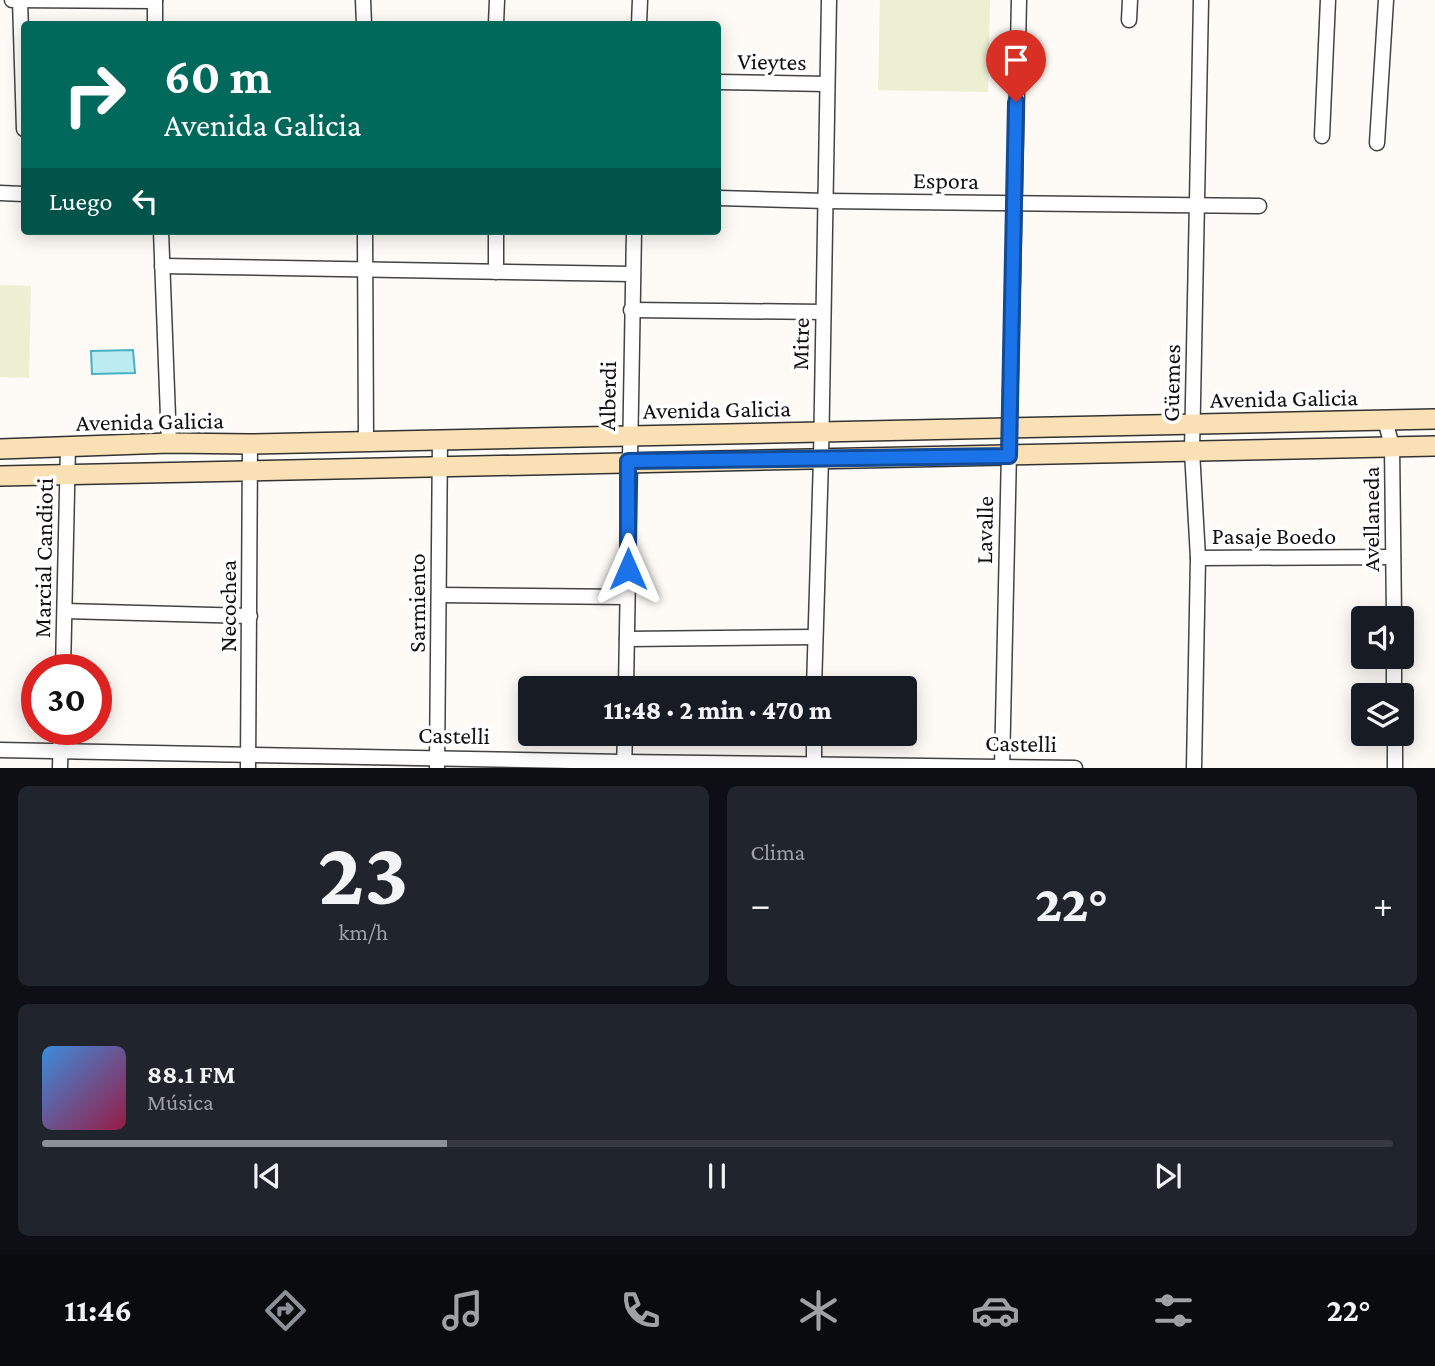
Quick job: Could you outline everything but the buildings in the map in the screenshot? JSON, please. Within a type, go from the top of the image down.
[{"type":"main road","name":"Avenida Galicia","points":[[0,449],[169,443],[250,444],[1435,419]]},
{"type":"main road","name":"Avenida Galicia","points":[[0,475],[1435,446]]},
{"type":"street","points":[[12,0],[155,0],[155,21]]},
{"type":"street","points":[[20,0],[21,32]]},
{"type":"street","points":[[363,0],[363,21]]},
{"type":"street","points":[[496,0],[496,21]]},
{"type":"street","points":[[639,21],[640,0]]},
{"type":"street","name":"Mitre","points":[[814,676],[821,459],[829,0]]},
{"type":"street","name":"Lavalle","points":[[1002,766],[1018,0]]},
{"type":"street","points":[[1129,20],[1130,0]]},
{"type":"street","name":"Güemes","points":[[1194,768],[1198,558],[1192,451],[1201,0]]},
{"type":"street","points":[[1322,136],[1328,0]]},
{"type":"street","points":[[1377,143],[1386,0]]},
{"type":"street","name":"Vieytes","points":[[721,82],[826,84]]},
{"type":"street","points":[[0,193],[21,194]]},
{"type":"street","name":"Espora","points":[[721,198],[1259,206]]},
{"type":"street","points":[[162,235],[169,443]]},
{"type":"street","points":[[365,235],[366,440]]},
{"type":"street","points":[[496,235],[496,272]]},
{"type":"street","name":"Alberdi","points":[[626,676],[634,235]]},
{"type":"street","points":[[162,266],[632,274]]},
{"type":"street","points":[[631,310],[823,312]]},
{"type":"street","name":"Avellaneda","points":[[1385,420],[1392,446],[1394,606]]},
{"type":"street","name":"Sarmiento","points":[[437,762],[440,439]]},
{"type":"street","name":"Necochea","points":[[249,761],[250,444]]},
{"type":"street","name":"Marcial Candioti","points":[[64,654],[68,447]]},
{"type":"street","name":"Pasaje Boedo","points":[[1198,558],[1393,557]]},
{"type":"street","points":[[439,595],[627,597]]},
{"type":"street","points":[[65,611],[250,616]]},
{"type":"street","points":[[626,639],[814,637]]},
{"type":"street","points":[[60,745],[60,768]]},
{"type":"street","points":[[624,765],[625,746]]},
{"type":"street","points":[[814,746],[814,765]]},
{"type":"street","points":[[1395,746],[1395,768]]},
{"type":"street","name":"Castelli","points":[[0,750],[249,761],[1075,768]]},
{"type":"green space","points":[[880,0],[990,0],[988,92],[878,90]]},
{"type":"green space","points":[[0,285],[31,286],[29,378],[0,377]]},
{"type":"water","points":[[133,350],[135,373],[92,374],[91,351]]},
{"type":"route","points":[[628,569],[628,461],[1009,456],[1016,102]]}]
